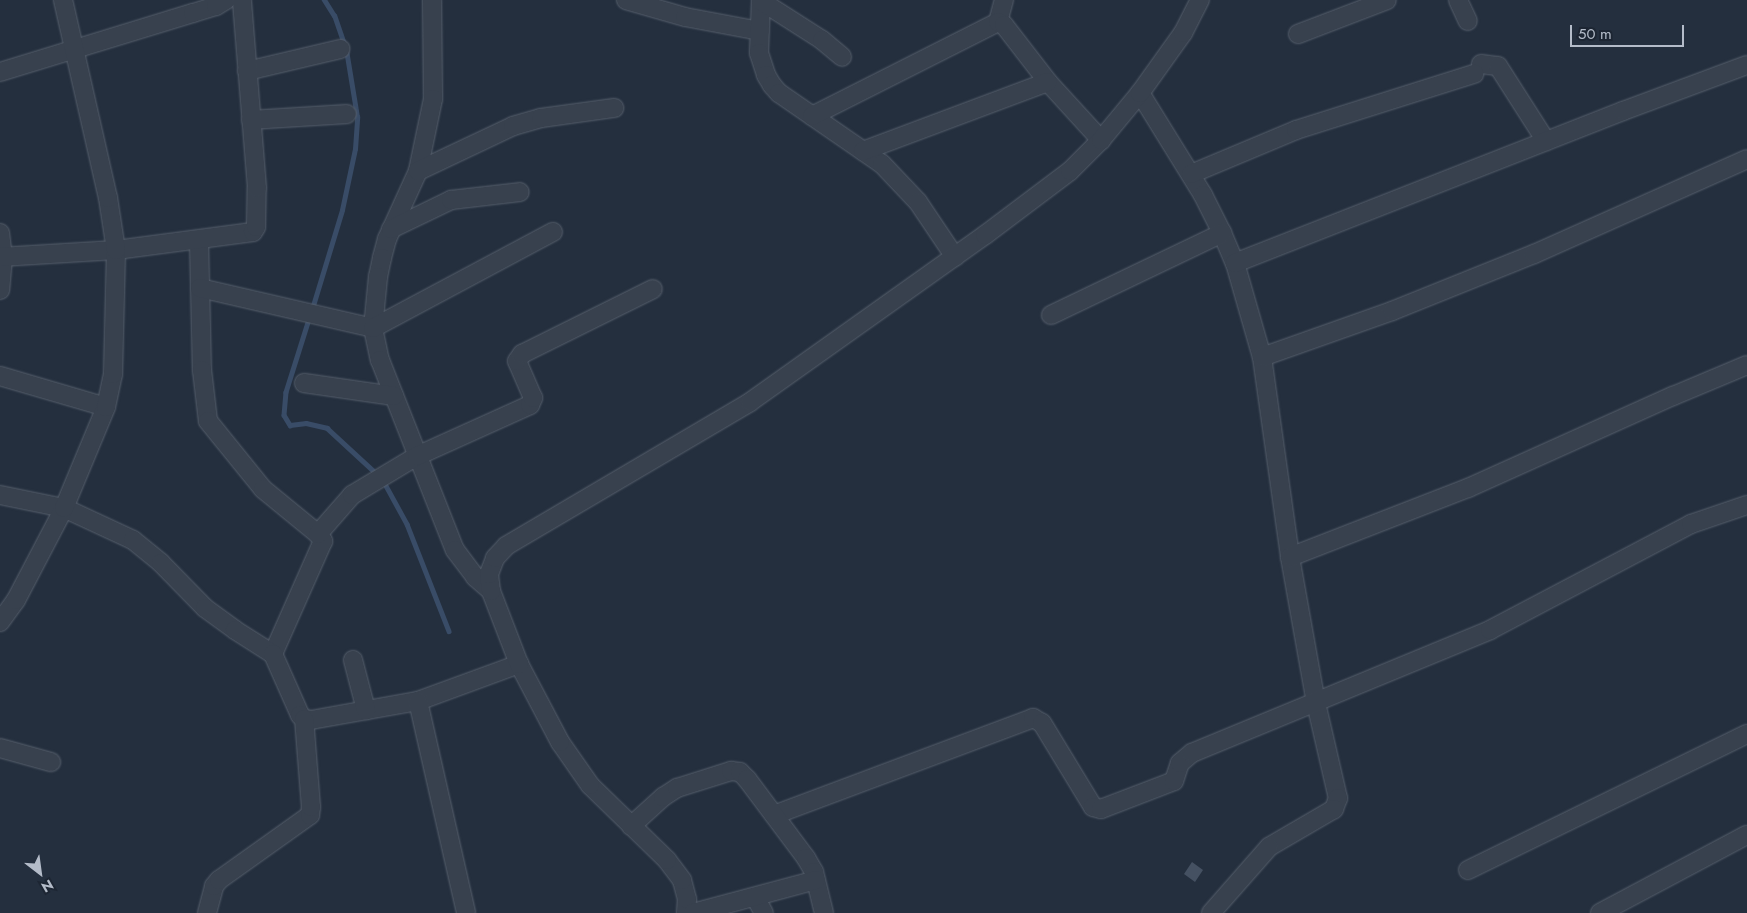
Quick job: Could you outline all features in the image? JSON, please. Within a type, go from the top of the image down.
[{"type":"street","points":[[0,622],[8,600],[64,508],[106,407],[113,374],[116,250],[98,150],[73,49],[64,0]]},
{"type":"street","points":[[0,72],[73,49],[192,7],[216,6],[226,0]]},
{"type":"street","points":[[1,257],[116,250],[199,241],[246,234],[256,227],[257,188],[242,0]]},
{"type":"street","points":[[432,0],[433,99],[418,171],[392,229],[378,277],[374,328],[380,360],[455,550],[475,577],[491,591]]},
{"type":"street","points":[[626,0],[685,17],[760,31]]},
{"type":"street","points":[[761,0],[759,53],[769,80],[779,93],[882,164],[907,188],[955,257]]},
{"type":"street","points":[[761,0],[822,40],[842,57]]},
{"type":"street","points":[[812,116],[998,22],[1004,0]]},
{"type":"street","points":[[686,913],[688,899],[682,880],[667,860],[590,785],[560,742],[520,664],[491,591],[489,574],[495,558],[506,546],[750,402],[955,257],[1070,171],[1101,140],[1140,93],[1183,33],[1200,0]]},
{"type":"street","points":[[1298,34],[1388,0]]},
{"type":"street","points":[[1458,0],[1468,21]]},
{"type":"street","points":[[998,22],[1004,25],[1048,82],[1101,140]]},
{"type":"street","points":[[247,71],[340,49]]},
{"type":"street","points":[[1235,263],[1546,141],[1747,65]]},
{"type":"street","points":[[1190,174],[1296,130],[1477,69],[1498,66],[1546,141]]},
{"type":"street","points":[[863,151],[1048,82]]},
{"type":"street","points":[[1140,93],[1190,174],[1222,233],[1235,263],[1262,357],[1290,557],[1316,702],[1338,798],[1336,806],[1268,847],[1212,913]]},
{"type":"street","points":[[418,171],[512,126],[541,118],[614,108]]},
{"type":"street","points":[[251,120],[347,114]]},
{"type":"street","points":[[1262,357],[1392,311],[1534,254],[1747,159]]},
{"type":"street","points":[[392,229],[452,200],[520,192]]},
{"type":"street","points":[[200,288],[374,328],[553,232]]},
{"type":"street","points":[[0,233],[0,290]]},
{"type":"street","points":[[1051,315],[1222,233]]},
{"type":"street","points":[[199,241],[202,370],[207,417],[210,426],[263,489],[318,534],[323,544],[273,654]]},
{"type":"street","points":[[318,534],[352,494],[417,456],[526,408],[533,402],[518,363],[522,354],[653,289]]},
{"type":"street","points":[[1290,557],[1468,488],[1747,365]]},
{"type":"street","points":[[0,376],[106,407]]},
{"type":"street","points":[[304,383],[394,396]]},
{"type":"street","points":[[0,494],[64,508],[133,540],[161,563],[205,608],[273,654],[300,715],[304,719],[310,815],[219,880],[214,886],[207,913]]},
{"type":"street","points":[[774,815],[1033,718],[1042,722],[1093,807],[1101,809],[1174,781],[1180,763],[1186,756],[1490,630],[1691,524],[1747,505]]},
{"type":"street","points":[[353,660],[366,710]]},
{"type":"street","points":[[304,719],[418,701],[520,664]]},
{"type":"street","points":[[418,701],[466,913]]},
{"type":"street","points":[[1468,870],[1747,734]]},
{"type":"street","points":[[0,748],[51,762]]},
{"type":"street","points":[[631,826],[663,797],[677,788],[731,771],[743,774],[806,858],[816,880],[824,913]]},
{"type":"street","points":[[1600,913],[1747,835]]},
{"type":"street","points":[[692,913],[816,880]]},
{"type":"street","points":[[755,897],[764,913]]},
{"type":"building","points":[[1192,862],[1203,870],[1195,882],[1184,874]]},
{"type":"waterway","points":[[312,309],[342,210],[355,149],[357,117],[346,50],[334,16],[324,0]]},
{"type":"waterway","points":[[310,316],[286,392],[284,415],[290,425],[306,423],[327,428],[377,474]]},
{"type":"waterway","points":[[384,482],[407,524],[449,631]]}]
